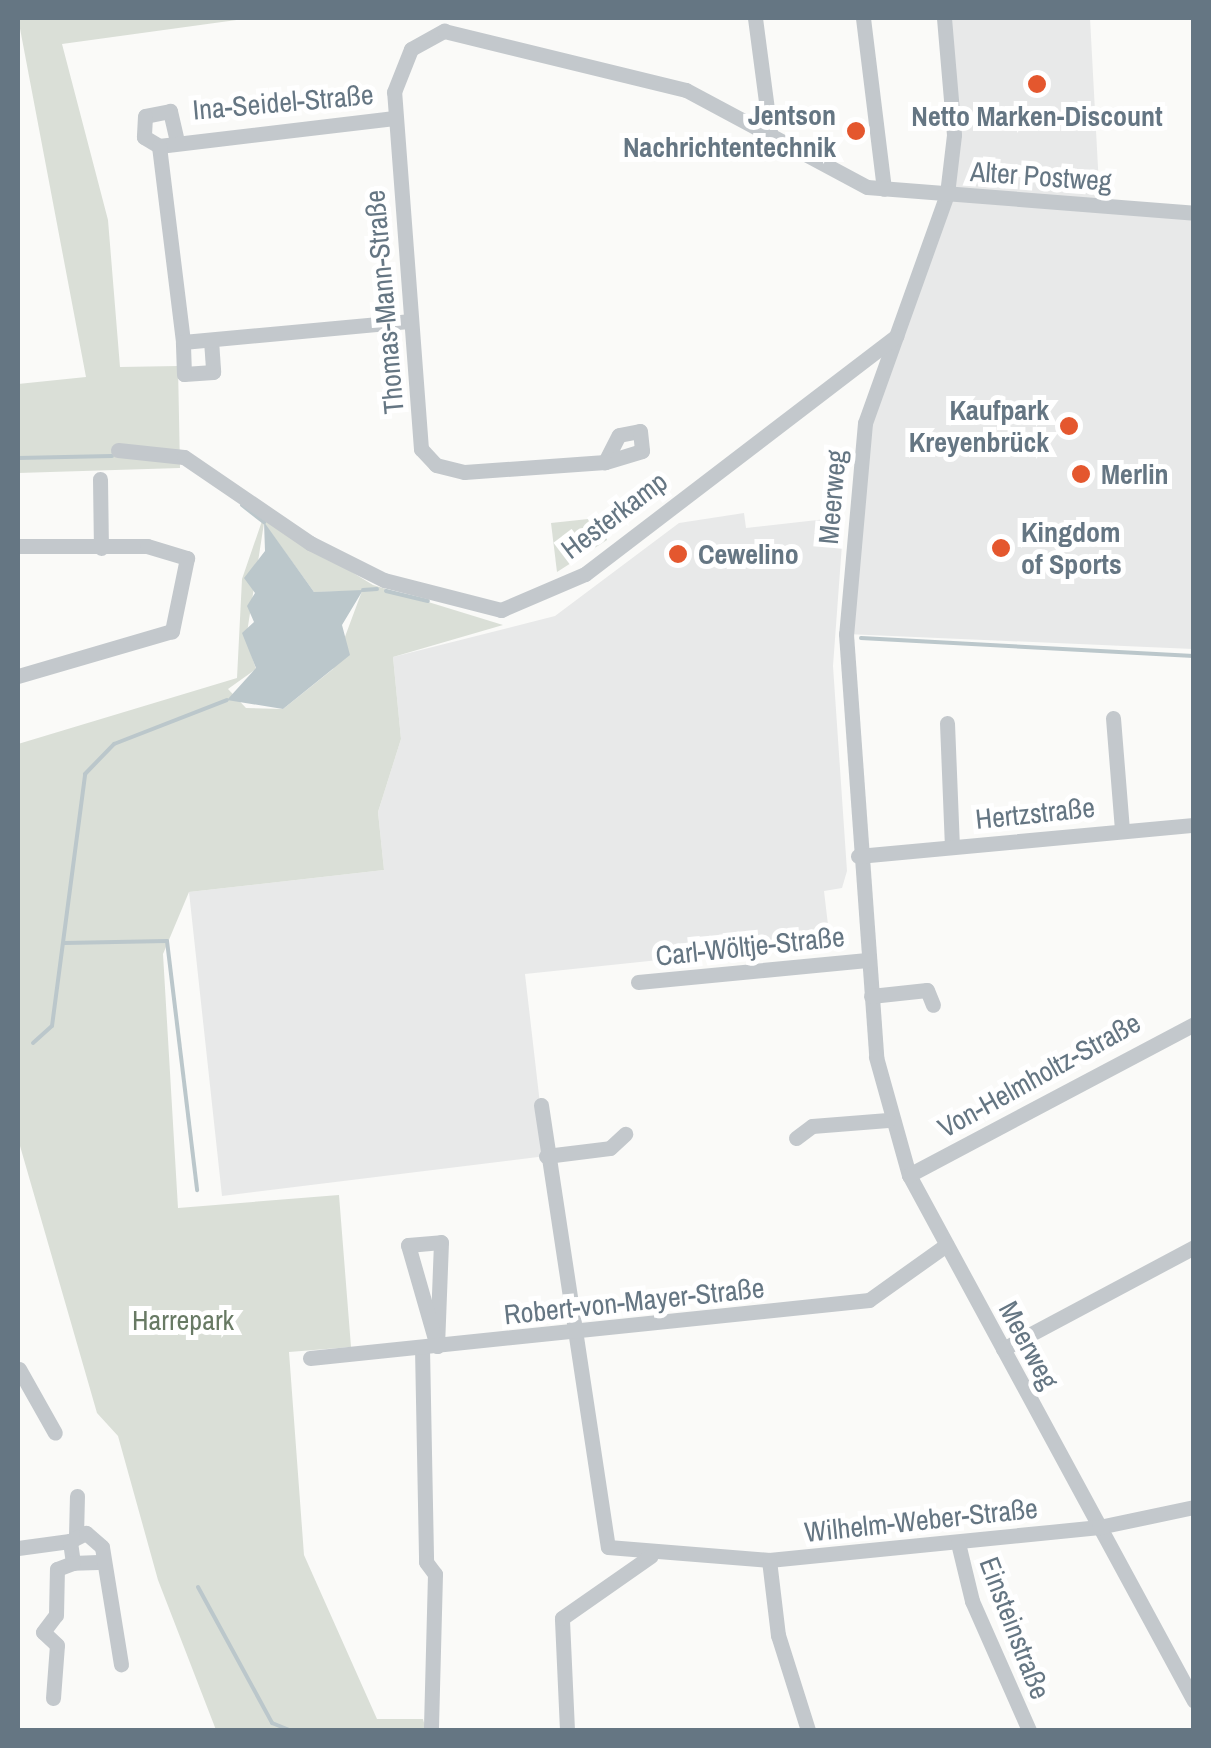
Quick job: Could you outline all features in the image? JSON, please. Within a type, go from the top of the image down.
[{"type":"street","points":[[756,18],[770,132]]},
{"type":"street","points":[[863,18],[884,189]]},
{"type":"street","name":"Meerweg","points":[[944,18],[954,135],[946,194],[860,448],[846,634],[858,856],[888,1120],[909,1175],[1194,1701]]},
{"type":"street","name":"Thomas-Mann-Straße","points":[[492,40],[460,29],[410,49],[394,118],[422,449],[436,466],[464,472],[606,462]]},
{"type":"street","name":"Alter Postweg","points":[[492,40],[686,90],[770,132],[826,171],[884,189],[1194,213]]},
{"type":"street","name":"Ina-Seidel-Straße","points":[[176,137],[175,116],[151,110],[142,126],[158,146],[166,243],[177,259],[183,342]]},
{"type":"street","name":"Ina-Seidel-Straße","points":[[158,146],[176,137],[394,118]]},
{"type":"street","points":[[211,340],[213,372],[184,374],[183,342],[412,321]]},
{"type":"street","name":"Hesterkamp","points":[[118,450],[184,457],[310,543],[384,580],[501,610],[585,574],[896,336]]},
{"type":"street","points":[[100,479],[101,548]]},
{"type":"street","points":[[18,546],[101,548],[188,558],[172,632],[18,676]]},
{"type":"street","name":"Hertzstraße","points":[[1112,718],[1122,829]]},
{"type":"street","name":"Hertzstraße","points":[[947,722],[952,847]]},
{"type":"street","name":"Hertzstraße","points":[[858,856],[1194,825]]},
{"type":"street","name":"Carl-Wöltje-Straße","points":[[638,982],[867,960]]},
{"type":"street","points":[[871,996],[926,990],[933,1005]]},
{"type":"street","name":"Von-Helmholtz-Straße","points":[[909,1175],[1194,1024]]},
{"type":"street","points":[[540,1104],[608,1548],[609,1581]]},
{"type":"street","points":[[796,1138],[812,1126],[888,1120]]},
{"type":"street","points":[[546,1156],[610,1148],[625,1134]]},
{"type":"street","points":[[430,1347],[442,1242],[408,1245],[432,1329],[430,1347],[426,1562],[436,1574],[431,1726]]},
{"type":"street","name":"Robert-von-Mayer-Straße","points":[[310,1358],[869,1300],[946,1245]]},
{"type":"street","points":[[1002,1349],[1194,1248]]},
{"type":"street","points":[[18,1367],[55,1434]]},
{"type":"street","points":[[73,1563],[78,1496]]},
{"type":"street","name":"Wilhelm-Weber-Straße","points":[[608,1548],[651,1556],[769,1560],[1099,1527],[1194,1507]]},
{"type":"street","points":[[18,1548],[73,1538],[97,1538],[98,1562],[121,1664]]},
{"type":"street","name":"Einsteinstraße","points":[[958,1543],[972,1601],[1029,1730]]},
{"type":"street","points":[[568,1730],[562,1618],[609,1581],[651,1556]]},
{"type":"street","points":[[769,1560],[778,1635],[808,1730]]},
{"type":"street","points":[[52,1698],[57,1645],[43,1632],[56,1615],[58,1569],[73,1563],[98,1562]]},
{"type":"shaded area","points":[[944,18],[1090,18],[1100,205],[1193,213],[1193,649],[846,634],[860,448],[937,219],[954,135]]},
{"type":"shaded area","points":[[744,513],[746,528],[844,517],[833,666],[847,871],[842,888],[824,891],[830,942],[525,974],[546,1156],[222,1196],[189,892],[384,870],[378,812],[401,739],[393,657],[555,616],[679,523]]},
{"type":"shaded area","points":[[264,522],[314,592],[363,590],[342,625],[350,655],[283,709],[227,700],[256,668],[242,633],[254,622],[247,606],[255,593],[244,578],[265,551]]},
{"type":"green space","points":[[18,18],[251,18],[62,44],[108,220],[120,367],[178,366],[180,468],[18,473],[18,384],[86,377]]},
{"type":"green space","points":[[607,517],[607,540],[557,572],[551,523]]},
{"type":"green space","name":"Harrepark","points":[[263,518],[373,585],[503,625],[393,657],[401,739],[378,812],[384,870],[189,892],[163,954],[178,1208],[339,1195],[351,1347],[289,1352],[304,1555],[377,1719],[423,1719],[426,1730],[216,1730],[158,1580],[118,1436],[97,1413],[18,1139],[18,744],[237,678],[242,579]],"holes":[[[264,523],[314,592],[362,591],[333,669],[283,709],[246,708],[228,689],[256,669],[246,639]]]},
{"type":"waterway","points":[[18,458],[112,456]]},
{"type":"waterway","points":[[242,505],[264,522]]},
{"type":"waterway","points":[[363,590],[377,589]]},
{"type":"waterway","points":[[386,591],[428,601]]},
{"type":"waterway","points":[[861,638],[1194,656]]},
{"type":"waterway","points":[[33,1043],[52,1026],[85,774],[114,744],[227,700]]},
{"type":"waterway","points":[[64,943],[167,941],[197,1190]]},
{"type":"waterway","points":[[198,1587],[272,1723],[289,1730]]},
{"type":"place","name":"Netto Marken-Discount","points":[[1037,84]]},
{"type":"place","name":"Jentson Nachrichtentechnik","points":[[856,131]]},
{"type":"place","name":"Kaufpark Kreyenbrück","points":[[1069,426]]},
{"type":"place","name":"Merlin","points":[[1081,474]]},
{"type":"place","name":"Kingdom of Sports","points":[[1001,548]]},
{"type":"place","name":"Cewelino","points":[[678,554]]}]
